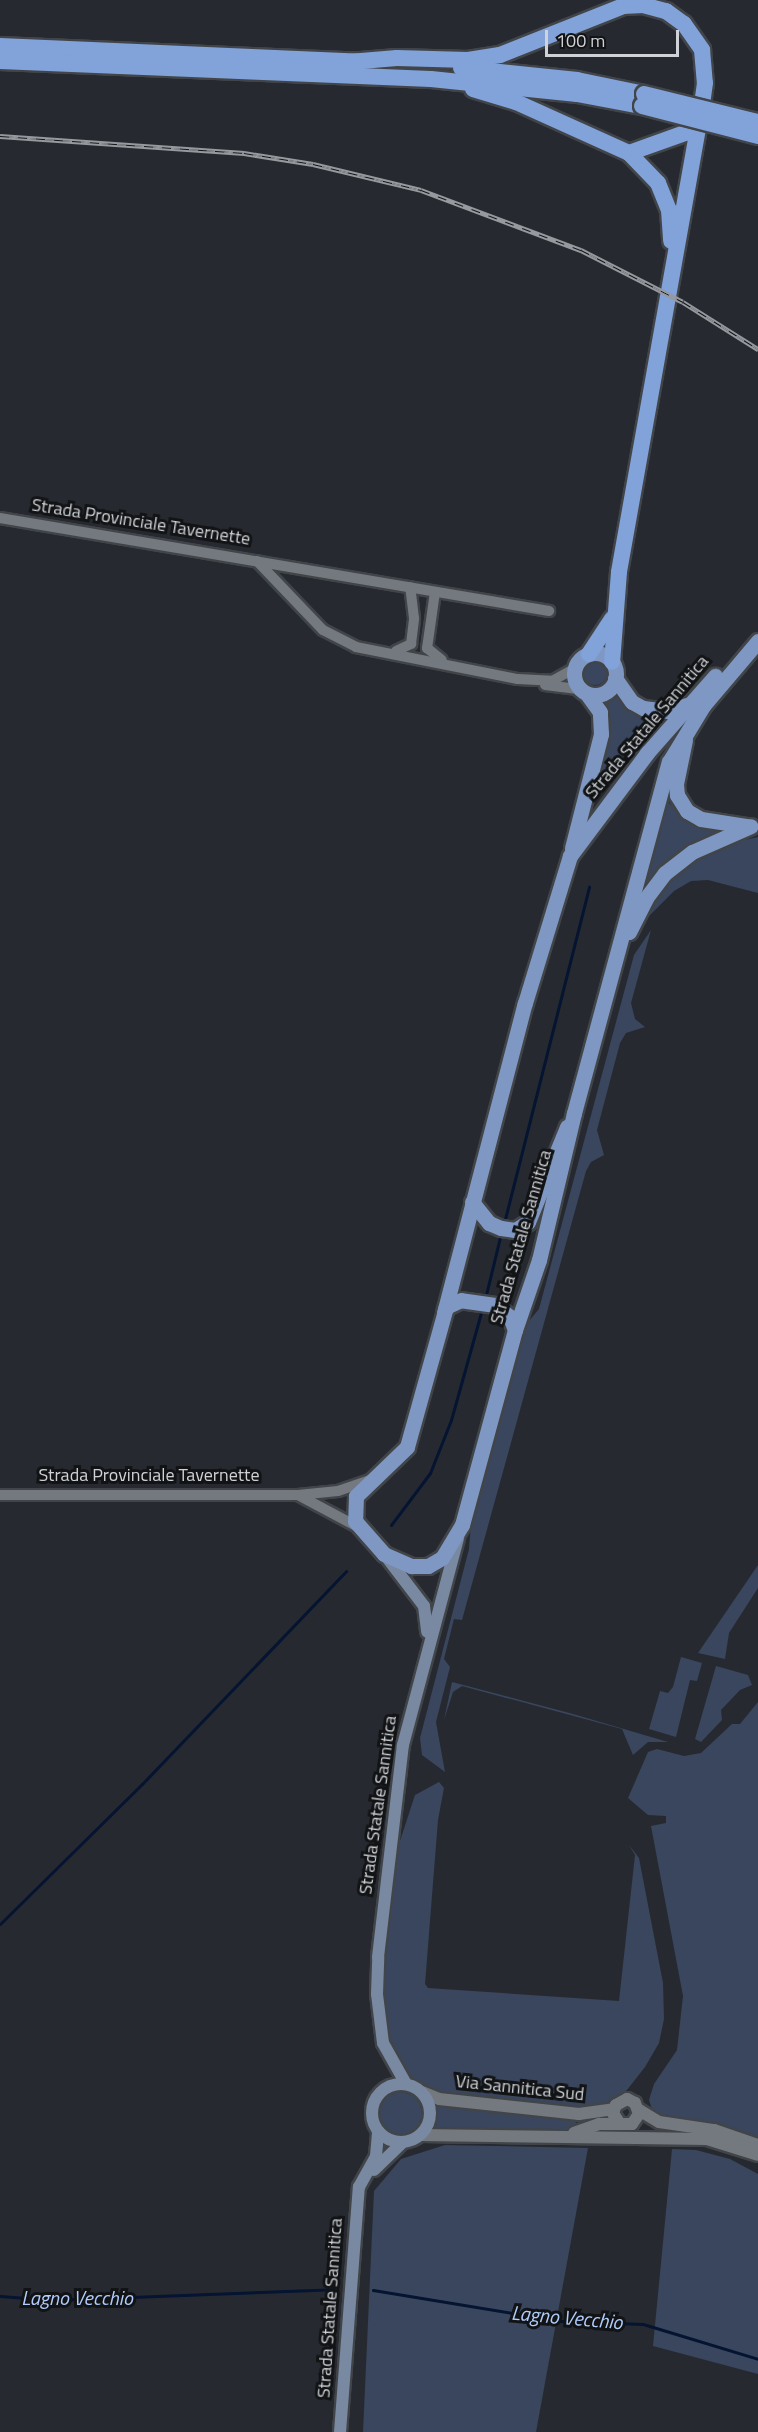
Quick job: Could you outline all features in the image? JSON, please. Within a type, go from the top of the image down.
[{"type":"highway","points":[[350,62],[397,58],[468,60],[500,55],[614,9],[643,5],[666,11],[684,24],[702,50],[705,83],[700,117],[614,615],[614,670]]},
{"type":"highway","points":[[0,46],[508,71],[758,122]]},
{"type":"highway","points":[[0,61],[431,79],[546,90],[643,100],[758,136]]},
{"type":"highway","points":[[431,79],[516,102],[629,153],[658,183],[669,210],[671,275]]},
{"type":"highway","points":[[629,153],[685,133],[700,117]]},
{"type":"highway","points":[[590,654],[614,615]]},
{"type":"main road","name":"Strada Statale Sannitica","points":[[570,856],[609,801],[689,704],[758,626]]},
{"type":"main road","name":"Strada Statale Sannitica","points":[[406,2084],[389,2059],[379,2026],[378,1957],[402,1745],[427,1642],[462,1525],[515,1330],[539,1260],[574,1113],[669,762],[703,706],[758,641]]},
{"type":"main road","points":[[614,670],[605,692],[584,691],[574,668],[590,654],[602,654],[614,670],[633,702],[643,708],[668,711],[689,704]]},
{"type":"main road","name":"Strada Statale Sannitica","points":[[462,1525],[442,1558],[428,1566],[411,1566],[384,1554],[358,1527],[354,1515],[356,1496],[370,1479],[406,1447],[445,1311],[472,1202],[570,856],[601,734],[600,712],[584,691]]},
{"type":"main road","name":"Strada Statale Sannitica","points":[[685,734],[676,795],[687,811],[711,821],[754,826]]},
{"type":"main road","name":"Strada Statale Sannitica","points":[[616,959],[646,898],[665,873],[692,852],[754,826]]},
{"type":"main road","points":[[472,1202],[479,1214],[501,1228],[515,1230],[528,1222],[555,1147],[574,1113]]},
{"type":"main road","points":[[445,1311],[461,1300],[495,1305],[510,1317],[515,1330]]},
{"type":"main road","points":[[384,1554],[424,1606],[427,1642]]},
{"type":"main road","name":"Strada Statale Sannitica","points":[[386,2088],[389,2059]]},
{"type":"main road","points":[[403,2142],[394,2141],[378,2131],[373,2122],[374,2103],[386,2088],[406,2084]]},
{"type":"main road","name":"Via Sannitica Sud","points":[[406,2084],[422,2092]]},
{"type":"main road","points":[[421,2135],[431,2109],[422,2092]]},
{"type":"main road","name":"Strada Statale Sannitica","points":[[340,2432],[359,2187],[376,2156],[378,2131]]},
{"type":"main road","name":"Via Sannitica Sud","points":[[403,2142],[421,2135]]},
{"type":"main road","points":[[359,2187],[403,2142]]},
{"type":"street","name":"Strada Provinciale Tavernette","points":[[0,518],[257,561],[337,640],[528,680],[550,687],[584,691]]},
{"type":"street","points":[[257,561],[549,611]]},
{"type":"street","points":[[390,652],[404,650],[411,644],[414,618],[410,587]]},
{"type":"street","points":[[435,592],[427,648],[450,664]]},
{"type":"street","name":"Strada Provinciale Tavernette","points":[[528,680],[552,681],[574,668]]},
{"type":"street","name":"Strada Provinciale Tavernette","points":[[0,1496],[298,1495],[338,1491],[370,1479]]},
{"type":"street","name":"Strada Provinciale Tavernette","points":[[298,1495],[358,1527]]},
{"type":"street","name":"Via Sannitica Sud","points":[[422,2092],[439,2099],[579,2114],[614,2109],[627,2099],[639,2110],[659,2122],[714,2130],[758,2145]]},
{"type":"street","points":[[614,2109],[626,2124],[639,2110]]},
{"type":"street","name":"Via Sannitica Sud","points":[[564,2136],[599,2124],[626,2124],[668,2130],[685,2138]]},
{"type":"street","name":"Via Sannitica Sud","points":[[421,2135],[707,2139],[758,2155]]},
{"type":"shaded area","points":[[595,661],[603,665],[607,673],[603,681],[595,685],[587,681],[583,673],[587,665]]},
{"type":"shaded area","points":[[616,690],[671,715],[591,798],[609,728],[601,700]]},
{"type":"shaded area","points":[[667,801],[694,826],[723,830],[681,851],[645,886]]},
{"type":"shaded area","points":[[758,837],[758,893],[708,880],[691,881],[674,891],[643,922],[653,902],[682,869],[723,845]]},
{"type":"shaded area","points":[[651,930],[631,1003],[635,1019],[645,1027],[626,1033],[620,1043],[597,1130],[604,1155],[591,1162],[586,1171],[462,1620],[454,1619],[444,1659],[450,1667],[436,1722],[445,1772],[422,1755],[420,1738],[469,1549],[472,1511],[522,1329],[539,1309],[634,955]]},
{"type":"shaded area","points":[[758,1565],[758,1588],[729,1633],[725,1659],[698,1653]]},
{"type":"shaded area","points":[[681,1657],[702,1663],[697,1681],[690,1680],[676,1737],[649,1729],[660,1691],[668,1693],[673,1687]]},
{"type":"shaded area","points":[[716,1666],[748,1675],[752,1685],[740,1690],[721,1710],[722,1720],[701,1742],[695,1739]]},
{"type":"shaded area","points":[[452,1682],[573,1714],[668,1742],[648,1742],[633,1755],[622,1729],[462,1686],[453,1692],[444,1720]]},
{"type":"shaded area","points":[[758,1702],[758,2138],[701,2122],[658,2116],[652,2109],[649,2100],[654,2084],[677,2050],[683,1996],[651,1826],[666,1823],[666,1816],[648,1815],[628,1798],[648,1752],[657,1749],[684,1756],[701,1753],[732,1724],[740,1724]]},
{"type":"shaded area","points":[[439,1782],[444,1788],[438,1820],[425,1984],[428,1988],[619,2001],[635,1855],[629,1845],[639,1858],[663,1983],[664,2019],[659,2043],[645,2067],[627,2090],[605,2104],[582,2111],[433,2092],[415,2082],[390,2050],[382,1997],[397,1850],[415,1795]]},
{"type":"shaded area","points":[[400,2092],[409,2093],[416,2098],[421,2105],[421,2123],[416,2130],[409,2135],[400,2136],[391,2135],[384,2130],[379,2123],[378,2114],[379,2105],[384,2098],[391,2093]]},
{"type":"shaded area","points":[[435,2104],[572,2120],[577,2123],[576,2128],[556,2132],[431,2129],[436,2116]]},
{"type":"shaded area","points":[[445,2145],[588,2148],[536,2432],[363,2432],[374,2191],[401,2159]]},
{"type":"shaded area","points":[[672,2149],[696,2150],[730,2159],[758,2174],[758,2374],[653,2346]]},
{"type":"waterway","points":[[504,1223],[589,887]]},
{"type":"waterway","points":[[485,1299],[501,1233]]},
{"type":"waterway","points":[[391,1525],[430,1473],[451,1420],[482,1309]]},
{"type":"waterway","points":[[0,1924],[142,1784],[346,1571]]},
{"type":"waterway","name":"Lagno Vecchio","points":[[0,2296],[53,2300],[334,2289]]},
{"type":"waterway","name":"Lagno Vecchio","points":[[373,2290],[560,2321],[643,2324],[758,2359]]},
{"type":"railway","points":[[0,136],[244,153],[313,164],[421,190],[581,250],[683,302],[758,349]]}]
